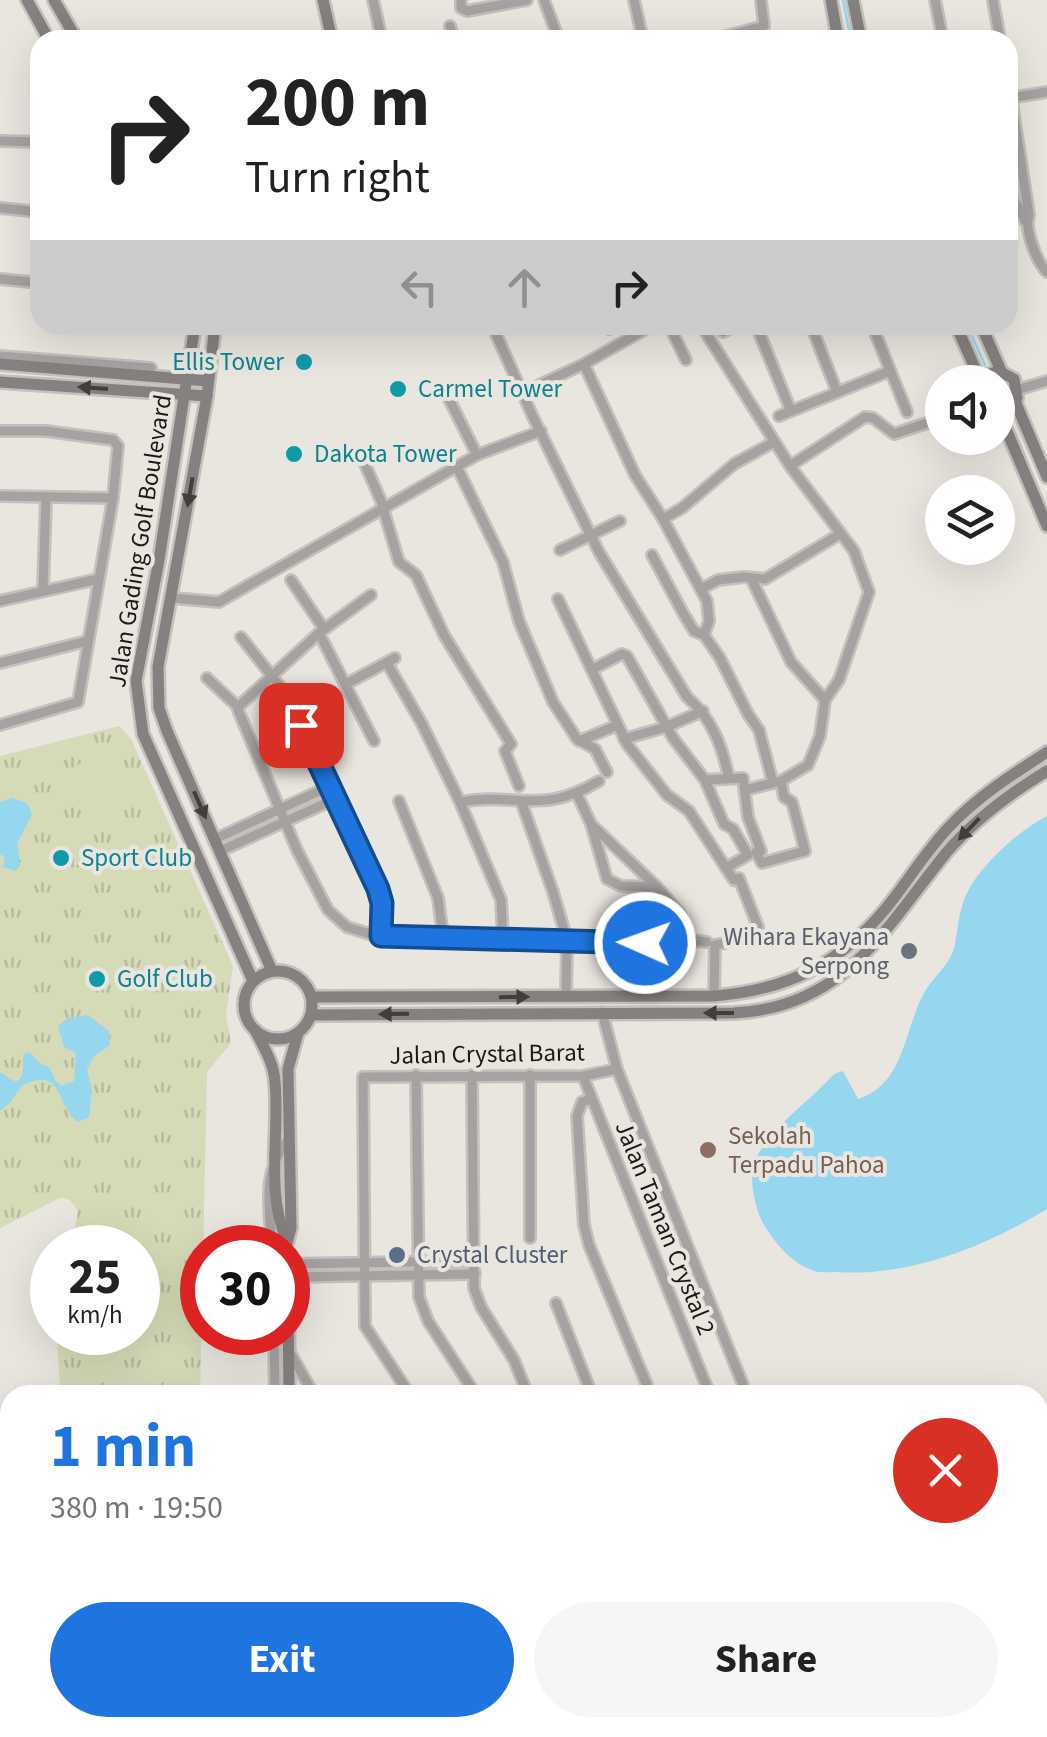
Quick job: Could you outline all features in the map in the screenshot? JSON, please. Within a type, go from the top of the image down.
[{"type":"street","points":[[27,0],[44,30]]},
{"type":"street","points":[[54,0],[71,30]]},
{"type":"street","points":[[324,0],[330,30]]},
{"type":"street","points":[[373,0],[380,30]]},
{"type":"street","points":[[461,0],[461,8],[467,11],[527,0]]},
{"type":"street","points":[[544,0],[555,30]]},
{"type":"street","points":[[634,0],[641,30]]},
{"type":"street","points":[[749,30],[764,26],[761,0]]},
{"type":"street","points":[[831,0],[836,30]]},
{"type":"street","points":[[853,0],[859,30]]},
{"type":"street","points":[[935,0],[941,30]]},
{"type":"street","points":[[993,0],[998,30]]},
{"type":"street","points":[[450,26],[451,30]]},
{"type":"street","points":[[1018,97],[1047,92]]},
{"type":"street","points":[[0,140],[30,142]]},
{"type":"street","points":[[1018,150],[1026,222]]},
{"type":"street","points":[[1018,207],[1046,272]]},
{"type":"street","points":[[0,208],[30,211]]},
{"type":"street","points":[[0,280],[30,282]]},
{"type":"street","name":"Jalan Gading Golf Boulevard","points":[[194,335],[136,681],[137,708],[142,734],[253,981]]},
{"type":"street","name":"Jalan Gading Golf Boulevard","points":[[214,335],[207,396],[158,667],[160,708],[272,970]]},
{"type":"street","points":[[496,335],[591,535],[687,698],[703,711],[717,736],[729,778]]},
{"type":"street","points":[[522,392],[635,335]]},
{"type":"street","points":[[674,335],[686,360]]},
{"type":"street","points":[[707,335],[790,466],[854,551],[869,592],[839,680],[825,700],[820,736],[808,765],[777,782],[746,790]]},
{"type":"street","points":[[760,335],[790,411]]},
{"type":"street","points":[[815,335],[837,392]]},
{"type":"street","points":[[876,335],[907,412]]},
{"type":"street","points":[[960,335],[974,365]]},
{"type":"street","points":[[985,335],[998,365]]},
{"type":"street","points":[[0,356],[152,368]]},
{"type":"street","points":[[0,364],[208,382]]},
{"type":"street","points":[[584,364],[634,475],[701,589],[710,614],[704,634]]},
{"type":"street","points":[[30,384],[32,367]]},
{"type":"street","points":[[779,416],[890,371]]},
{"type":"street","points":[[0,382],[207,396]]},
{"type":"street","points":[[1016,396],[1047,382]]},
{"type":"street","points":[[1015,388],[1022,420],[1047,477]]},
{"type":"street","points":[[444,390],[477,455]]},
{"type":"street","points":[[790,466],[865,417],[873,418],[894,434],[925,424]]},
{"type":"street","points":[[1015,418],[1022,420]]},
{"type":"street","points":[[0,430],[46,431],[114,440],[118,446],[113,498],[76,704],[0,725]]},
{"type":"street","points":[[172,598],[219,602],[477,455],[540,432]]},
{"type":"street","points":[[663,519],[695,498],[722,472],[774,442]]},
{"type":"street","points":[[1015,451],[1047,526]]},
{"type":"street","points":[[362,455],[400,562],[416,574],[444,634],[511,744],[505,751],[519,786]]},
{"type":"street","points":[[457,467],[503,562],[519,621],[540,674],[579,742],[596,750],[606,772]]},
{"type":"street","points":[[0,496],[113,498]]},
{"type":"street","points":[[44,590],[46,497]]},
{"type":"street","points":[[560,550],[620,521]]},
{"type":"street","points":[[701,589],[718,580],[766,579],[840,534]]},
{"type":"street","points":[[592,669],[622,654],[627,656],[666,728],[705,780],[724,824],[733,829],[762,864],[805,851],[792,802],[784,797],[777,782],[762,735],[704,634],[694,631],[683,614],[652,555]]},
{"type":"street","points":[[0,601],[98,579]]},
{"type":"street","points":[[291,580],[322,631],[374,741]]},
{"type":"street","points":[[752,580],[791,662],[825,700]]},
{"type":"street","points":[[238,707],[322,631],[372,596]]},
{"type":"street","points":[[558,599],[624,739],[667,795],[689,811],[734,880],[740,878],[745,888],[758,927],[750,938],[715,945],[714,996]]},
{"type":"street","points":[[241,638],[286,694],[330,786],[378,889],[382,903],[381,936]]},
{"type":"street","points":[[0,663],[87,641]]},
{"type":"street","points":[[346,684],[391,661],[460,802],[501,900],[503,938]]},
{"type":"street","points":[[207,678],[238,707],[238,718],[284,822],[328,910],[346,927],[381,936],[684,945],[688,940]]},
{"type":"street","points":[[624,739],[666,728],[703,711]]},
{"type":"street","points":[[579,742],[618,725]]},
{"type":"street","points":[[312,997],[714,996],[756,993],[798,979],[828,961],[872,923],[962,813],[993,787],[1047,752]]},
{"type":"street","points":[[311,1015],[753,1012],[780,1006],[826,985],[874,944],[975,822],[1047,771]]},
{"type":"street","points":[[705,780],[742,777],[748,816],[761,851],[726,868]]},
{"type":"street","points":[[460,802],[484,798],[536,803],[578,794],[599,781]]},
{"type":"street","points":[[218,845],[330,786]]},
{"type":"street","points":[[578,794],[607,879],[621,886],[657,887]]},
{"type":"street","points":[[218,845],[334,799]]},
{"type":"street","points":[[399,801],[438,898],[442,936]]},
{"type":"street","points":[[521,801],[567,940],[566,996]]},
{"type":"street","points":[[591,824],[680,914],[688,940]]},
{"type":"street","points":[[688,940],[708,942]]},
{"type":"street","points":[[281,1225],[275,1157],[276,1082],[273,1068],[244,1011],[247,990],[253,981],[272,970],[301,979],[312,997],[311,1015],[298,1033],[289,1060],[287,1141],[292,1225]]},
{"type":"street","points":[[602,1012],[617,1070],[743,1385]]},
{"type":"street","points":[[254,1030],[276,1039],[298,1033]]},
{"type":"street","name":"Jalan Crystal Barat","points":[[362,1263],[361,1081],[366,1076],[583,1076],[617,1070]]},
{"type":"street","points":[[472,1075],[476,1298],[514,1360],[524,1385]]},
{"type":"street","points":[[530,1075],[530,1238]]},
{"type":"street","points":[[416,1076],[418,1275],[422,1309],[468,1385]]},
{"type":"street","name":"Jalan Taman Crystal 2","points":[[583,1076],[706,1385]]},
{"type":"street","points":[[591,1098],[582,1102],[576,1116],[584,1224],[647,1385]]},
{"type":"street","points":[[271,1225],[268,1178],[275,1157],[287,1141]]},
{"type":"street","points":[[310,1264],[475,1261]]},
{"type":"street","points":[[362,1263],[365,1326],[403,1385]]},
{"type":"street","points":[[310,1277],[475,1274]]},
{"type":"street","points":[[556,1303],[588,1385]]},
{"type":"street","points":[[274,1355],[274,1385]]},
{"type":"street","points":[[288,1355],[288,1385]]},
{"type":"street","points":[[291,1355],[308,1385]]},
{"type":"green space","points":[[119,726],[131,739],[233,966],[226,1014],[231,1043],[207,1072],[204,1225],[180,1225],[180,1355],[201,1355],[200,1385],[60,1385],[58,1355],[160,1355],[160,1225],[76,1225],[78,1211],[62,1197],[0,1228],[0,756]]},
{"type":"green space","points":[[108,748],[132,790],[91,814],[67,771]]},
{"type":"water","points":[[12,798],[27,803],[32,815],[17,843],[20,864],[16,871],[3,867],[5,857],[0,854],[0,802]]},
{"type":"water","points":[[1047,816],[1047,1209],[973,1247],[919,1264],[864,1272],[819,1272],[806,1268],[779,1246],[761,1218],[752,1182],[756,1158],[782,1124],[834,1074],[843,1071],[858,1099],[885,1082],[901,1055],[924,993],[952,954],[969,889],[1004,848]]},
{"type":"water","points":[[88,1015],[109,1031],[110,1045],[95,1055],[87,1069],[92,1091],[89,1117],[78,1122],[58,1090],[46,1080],[22,1085],[0,1111],[0,1072],[16,1082],[23,1073],[24,1054],[29,1052],[49,1067],[62,1086],[74,1081],[76,1053],[64,1047],[58,1026],[68,1018]]},
{"type":"waterway","points":[[843,0],[849,30]]},
{"type":"waterway","points":[[972,335],[985,365]]},
{"type":"waterway","points":[[1015,434],[1047,509]]},
{"type":"place","name":"Ellis Tower","points":[[304,362]]},
{"type":"place","name":"Carmel Tower","points":[[398,389]]},
{"type":"place","name":"Dakota Tower","points":[[294,454]]},
{"type":"place","name":"Sport Club","points":[[61,858]]},
{"type":"place","name":"Wihara Ekayana Serpong","points":[[909,951]]},
{"type":"place","name":"Golf Club","points":[[97,979]]},
{"type":"place","name":"Sekolah Terpadu Pahoa","points":[[708,1150]]},
{"type":"place","name":"Crystal Cluster","points":[[397,1255]]},
{"type":"route","points":[[301,725],[378,889],[382,903],[381,936],[645,943]]}]
